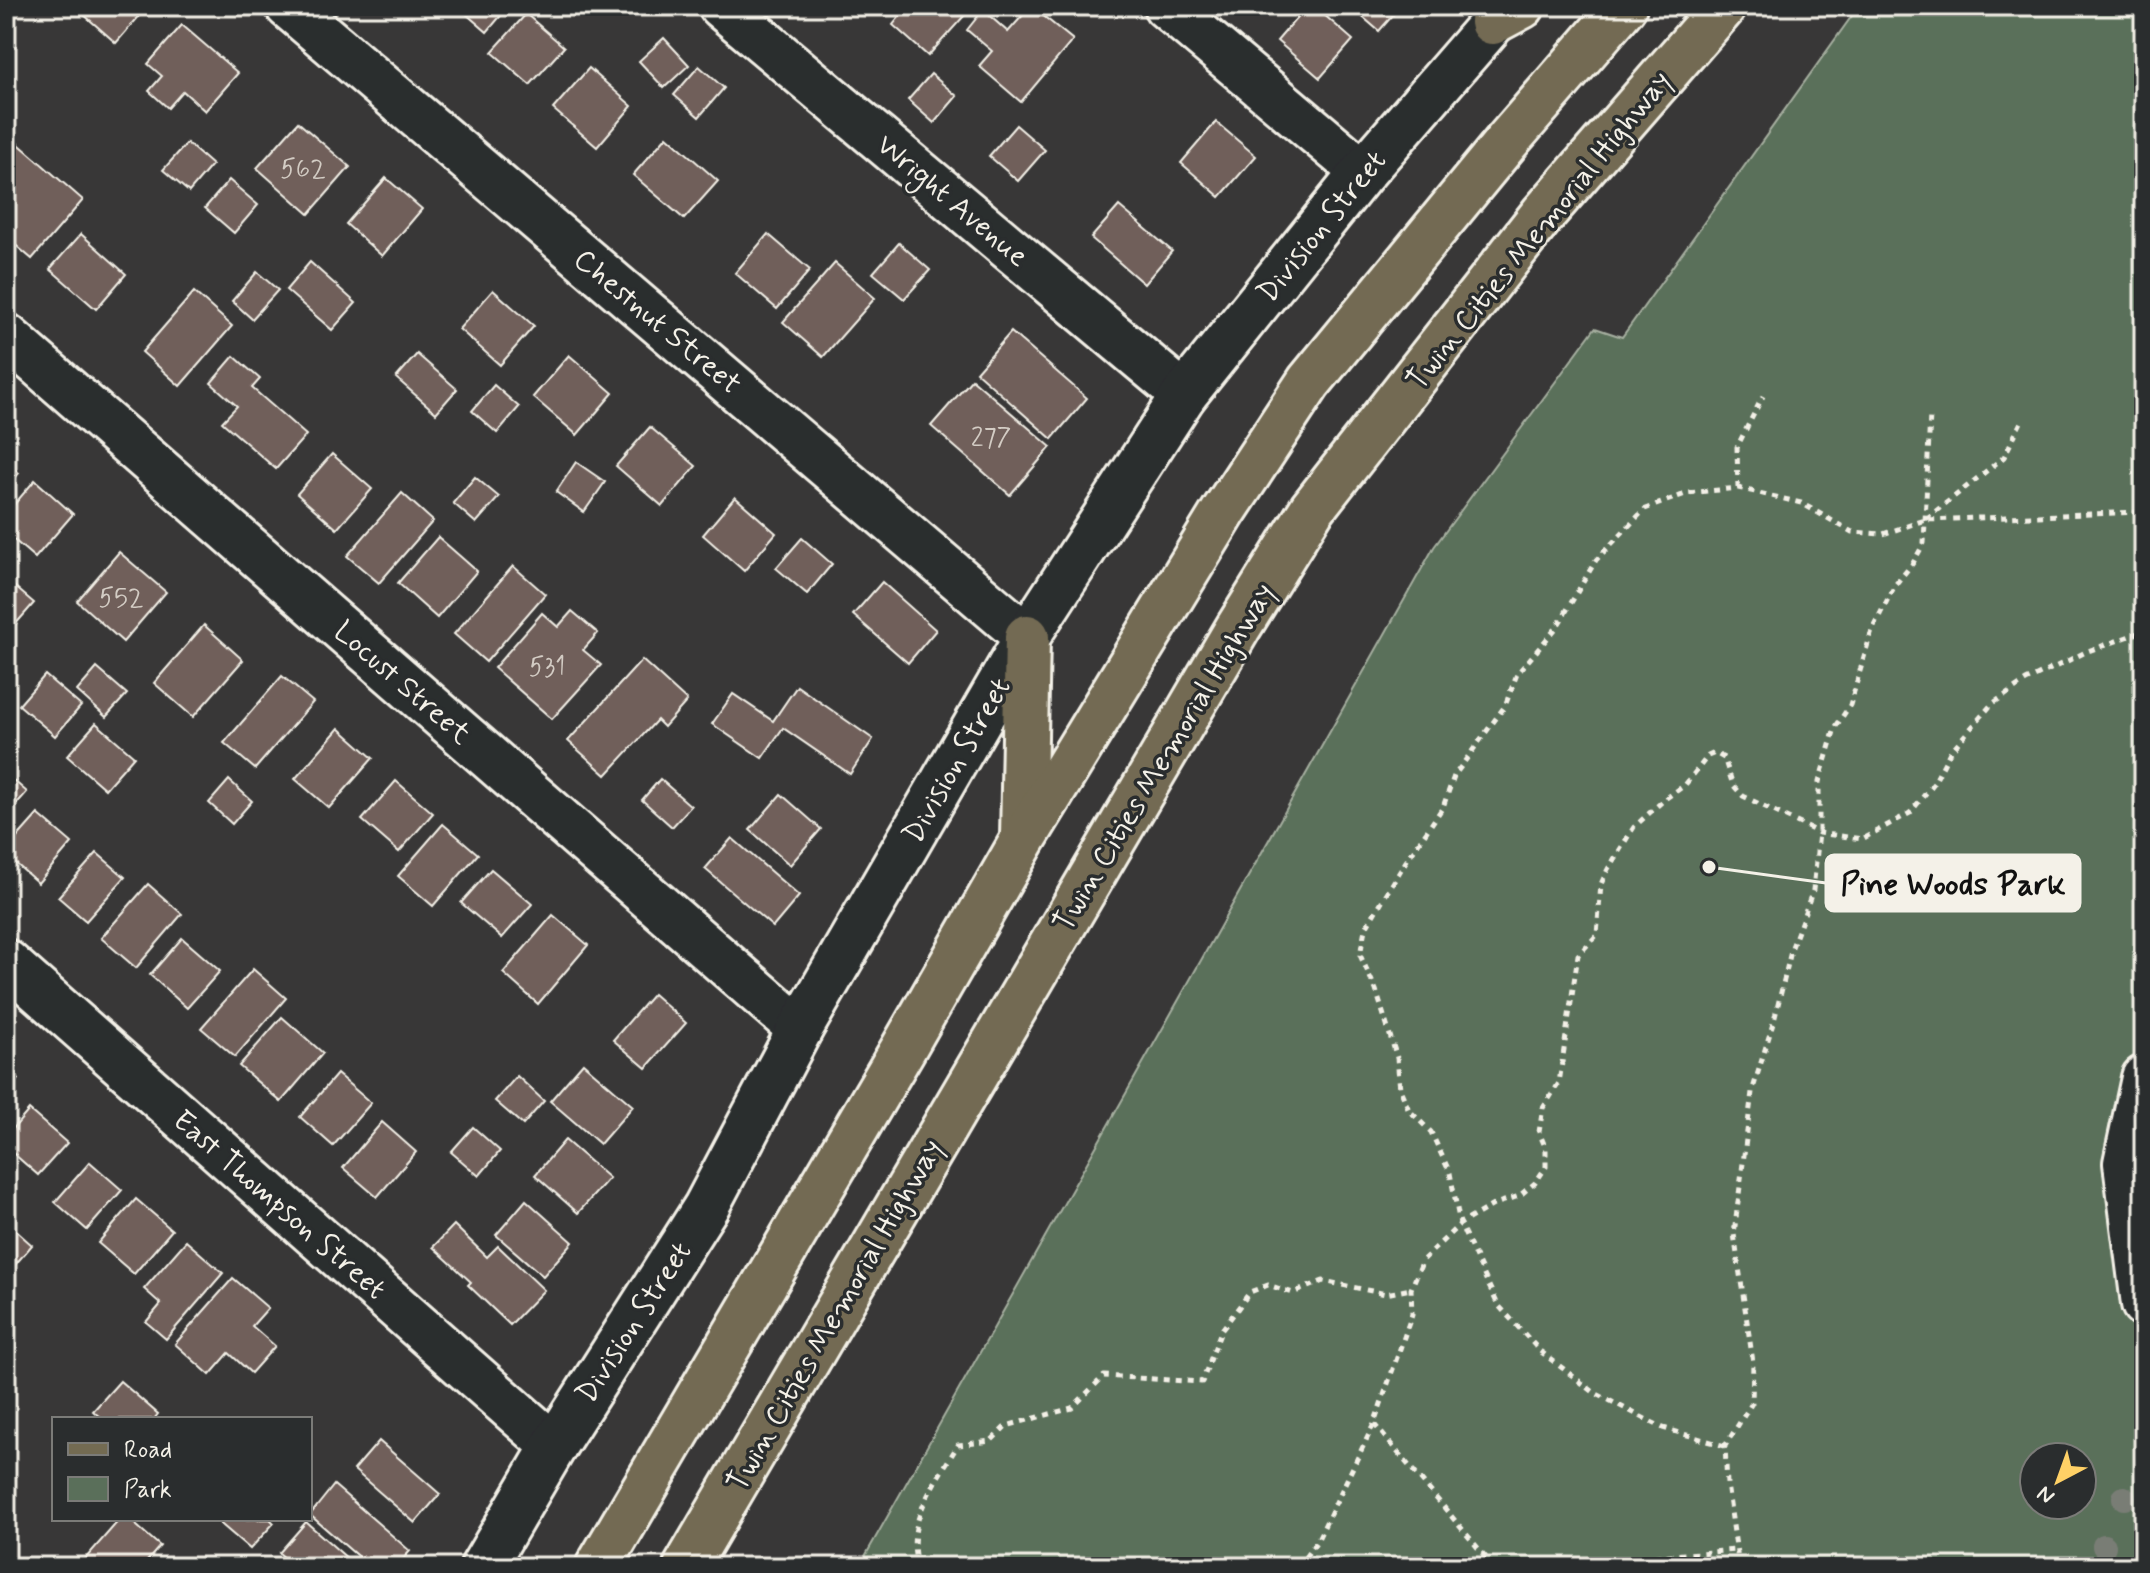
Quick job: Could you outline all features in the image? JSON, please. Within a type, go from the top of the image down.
[{"type":"main road","points":[[598,1567],[1023,840],[1224,511],[1309,382],[1508,140],[1624,6]]},
{"type":"main road","name":"Twin Cities Memorial Highway","points":[[686,1567],[1214,668],[1312,509],[1543,214],[1724,6]]},
{"type":"main road","points":[[1023,840],[1027,637]]},
{"type":"street","name":"Chestnut Street","points":[[288,6],[1027,637]]},
{"type":"street","name":"Wright Avenue","points":[[721,6],[1184,395]]},
{"type":"street","points":[[1166,6],[1363,172]]},
{"type":"street","name":"Division Street","points":[[483,1567],[554,1446],[706,1207],[800,1029],[1027,637],[1184,395],[1363,172],[1507,11]]},
{"type":"street","name":"Locust Street","points":[[6,336],[800,1029]]},
{"type":"street","name":"East Thompson Street","points":[[6,962],[554,1446]]},
{"type":"street","points":[[2144,1078],[2126,1163],[2144,1304]]},
{"type":"path","points":[[1738,488],[1737,447],[1763,396]]},
{"type":"path","points":[[1739,1567],[1725,1446],[1752,1403],[1753,1362],[1734,1234],[1752,1092],[1792,947],[1813,890],[1819,833],[1819,782],[1835,728],[1850,705],[1872,630],[1895,585],[1924,543],[1930,414]]},
{"type":"path","points":[[1925,520],[2004,457],[2023,418]]},
{"type":"path","points":[[1725,1446],[1663,1428],[1595,1393],[1540,1351],[1498,1305],[1460,1224],[1450,1173],[1431,1132],[1409,1110],[1400,1089],[1397,1058],[1389,1031],[1376,990],[1360,955],[1365,929],[1443,807],[1454,776],[1505,706],[1517,674],[1557,627],[1596,560],[1645,509],[1688,493],[1738,488],[1801,503],[1852,532],[1883,534],[1925,520],[2144,512]]},
{"type":"path","points":[[1298,1567],[1317,1541],[1374,1424],[1412,1314],[1411,1289],[1423,1260],[1460,1224],[1495,1204],[1519,1196],[1535,1183],[1546,1167],[1546,1149],[1539,1132],[1543,1108],[1559,1083],[1578,955],[1597,935],[1601,884],[1634,827],[1685,785],[1708,756],[1715,753],[1724,758],[1733,785],[1743,796],[1819,833],[1862,839],[1910,813],[1934,783],[1950,752],[1992,704],[2038,675],[2088,651],[2144,631]]},
{"type":"path","points":[[918,1567],[913,1553],[913,1535],[929,1492],[958,1445],[991,1441],[1006,1426],[1072,1408],[1104,1376],[1202,1382],[1221,1331],[1250,1292],[1268,1285],[1293,1293],[1323,1281],[1386,1294],[1411,1289]]},
{"type":"path","points":[[1374,1424],[1494,1567]]},
{"type":"path","points":[[1523,1567],[1736,1550]]},
{"type":"green space","points":[[1859,6],[2144,6],[2144,1567],[859,1567],[1434,547],[1595,328],[1622,337]]},
{"type":"building","points":[[74,6],[148,6],[116,43]]},
{"type":"building","points":[[457,6],[509,6],[487,32]]},
{"type":"building","points":[[898,6],[973,6],[928,56],[893,25],[904,11]]},
{"type":"building","points":[[1031,6],[1073,40],[1021,102],[979,66],[992,51],[967,30],[983,10],[1008,32]]},
{"type":"building","points":[[1307,6],[1314,6],[1353,40],[1320,78],[1277,41]]},
{"type":"building","points":[[1350,6],[1401,6],[1379,31]]},
{"type":"building","points":[[526,14],[564,47],[530,85],[492,52]]},
{"type":"building","points":[[182,25],[238,73],[205,111],[183,91],[168,108],[149,91],[162,76],[148,64]]},
{"type":"building","points":[[664,38],[689,65],[664,88],[639,61]]},
{"type":"building","points":[[699,66],[724,88],[699,117],[674,95]]},
{"type":"building","points":[[589,68],[632,106],[597,147],[553,109]]},
{"type":"building","points":[[931,74],[957,96],[934,123],[908,100]]},
{"type":"building","points":[[298,122],[350,167],[309,214],[257,168]]},
{"type":"building","points":[[1216,122],[1256,156],[1220,197],[1181,163]]},
{"type":"building","points":[[1016,125],[1045,150],[1018,181],[989,156]]},
{"type":"building","points":[[6,133],[83,200],[32,259],[6,237],[6,222],[13,214],[6,209]]},
{"type":"building","points":[[667,136],[718,181],[684,219],[633,175]]},
{"type":"building","points":[[187,143],[212,165],[189,192],[163,170]]},
{"type":"building","points":[[386,178],[422,209],[382,256],[346,224]]},
{"type":"building","points":[[229,180],[258,205],[234,233],[205,208]]},
{"type":"building","points":[[1119,206],[1172,251],[1144,284],[1091,238]]},
{"type":"building","points":[[81,234],[126,274],[96,309],[50,269]]},
{"type":"building","points":[[768,234],[810,270],[777,309],[735,273]]},
{"type":"building","points":[[899,243],[930,270],[904,299],[873,273]]},
{"type":"building","points":[[310,262],[356,303],[332,330],[286,290]]},
{"type":"building","points":[[835,263],[875,298],[823,357],[783,322]]},
{"type":"building","points":[[257,272],[278,290],[252,319],[232,301]]},
{"type":"building","points":[[493,290],[534,326],[500,365],[459,329]]},
{"type":"building","points":[[194,292],[232,326],[180,386],[142,352]]},
{"type":"building","points":[[1011,332],[1087,398],[1052,439],[976,372]]},
{"type":"building","points":[[417,354],[457,389],[436,413],[396,378]]},
{"type":"building","points":[[569,355],[613,393],[577,435],[533,397]]},
{"type":"building","points":[[234,356],[260,379],[252,388],[306,435],[276,469],[222,422],[237,406],[211,383]]},
{"type":"building","points":[[972,379],[1051,447],[1010,495],[931,426]]},
{"type":"building","points":[[494,385],[519,407],[497,433],[472,411]]},
{"type":"building","points":[[650,427],[696,466],[662,506],[616,466]]},
{"type":"building","points":[[332,454],[372,489],[337,529],[297,494]]},
{"type":"building","points":[[6,461],[19,473],[6,489]]},
{"type":"building","points":[[576,462],[605,482],[584,512],[556,492]]},
{"type":"building","points":[[475,477],[499,497],[476,523],[453,503]]},
{"type":"building","points":[[35,480],[73,514],[35,558],[6,533],[6,514]]},
{"type":"building","points":[[402,493],[433,521],[379,583],[347,556]]},
{"type":"building","points":[[735,497],[776,533],[744,571],[703,535]]},
{"type":"building","points":[[438,537],[477,571],[437,618],[398,583]]},
{"type":"building","points":[[802,538],[832,564],[807,594],[776,568]]},
{"type":"building","points":[[119,552],[166,592],[123,642],[77,601]]},
{"type":"building","points":[[513,566],[545,594],[486,662],[454,634]]},
{"type":"building","points":[[882,582],[936,630],[908,663],[853,615]]},
{"type":"building","points":[[14,586],[34,603],[14,626],[6,618],[6,595]]},
{"type":"building","points":[[572,611],[598,633],[583,650],[601,665],[552,719],[494,668],[542,613],[558,627]]},
{"type":"building","points":[[204,625],[243,660],[193,717],[154,683]]},
{"type":"building","points":[[642,660],[687,701],[664,727],[657,720],[606,775],[568,741]]},
{"type":"building","points":[[97,668],[127,694],[106,717],[77,691]]},
{"type":"building","points":[[45,675],[81,706],[55,736],[19,705]]},
{"type":"building","points":[[282,676],[313,702],[255,769],[224,743]]},
{"type":"building","points":[[797,686],[873,739],[850,774],[783,728],[762,758],[712,724],[733,694],[773,721]]},
{"type":"building","points":[[96,723],[134,756],[105,789],[67,756]]},
{"type":"building","points":[[339,728],[373,758],[329,808],[295,779]]},
{"type":"building","points":[[6,774],[27,792],[6,816]]},
{"type":"building","points":[[660,779],[691,806],[672,827],[642,800]]},
{"type":"building","points":[[229,780],[252,801],[232,824],[209,803]]},
{"type":"building","points":[[396,781],[433,813],[399,852],[362,820]]},
{"type":"building","points":[[781,794],[821,829],[790,865],[750,830]]},
{"type":"building","points":[[38,814],[72,843],[38,883],[6,855],[6,850]]},
{"type":"building","points":[[443,824],[478,854],[433,906],[398,876]]},
{"type":"building","points":[[732,838],[799,896],[773,927],[705,869]]},
{"type":"building","points":[[97,853],[125,877],[86,921],[58,897]]},
{"type":"building","points":[[491,869],[532,904],[502,938],[461,903]]},
{"type":"building","points":[[148,884],[182,914],[136,968],[101,938]]},
{"type":"building","points":[[553,915],[588,945],[538,1004],[503,973]]},
{"type":"building","points":[[182,938],[220,971],[187,1008],[150,975]]},
{"type":"building","points":[[253,969],[286,998],[235,1057],[201,1028]]},
{"type":"building","points":[[653,994],[686,1023],[646,1068],[613,1040]]},
{"type":"building","points":[[282,1017],[323,1053],[281,1102],[239,1066]]},
{"type":"building","points":[[583,1063],[633,1106],[600,1144],[550,1101]]},
{"type":"building","points":[[6,1069],[18,1079],[6,1093]]},
{"type":"building","points":[[337,1074],[371,1103],[333,1146],[300,1117]]},
{"type":"building","points":[[517,1076],[544,1101],[523,1125],[495,1101]]},
{"type":"building","points":[[29,1110],[67,1143],[38,1175],[6,1147],[6,1137]]},
{"type":"building","points":[[382,1122],[416,1152],[377,1197],[343,1168]]},
{"type":"building","points":[[473,1127],[500,1151],[479,1176],[451,1152]]},
{"type":"building","points":[[565,1140],[609,1178],[578,1213],[535,1175]]},
{"type":"building","points":[[90,1162],[122,1190],[87,1230],[55,1202]]},
{"type":"building","points":[[136,1199],[172,1230],[134,1274],[98,1243]]},
{"type":"building","points":[[526,1200],[573,1242],[543,1276],[496,1235]]},
{"type":"building","points":[[454,1225],[487,1257],[498,1246],[544,1290],[510,1325],[468,1285],[471,1282],[433,1247]]},
{"type":"building","points":[[14,1229],[32,1245],[9,1272],[6,1270],[6,1238]]},
{"type":"building","points":[[186,1241],[223,1273],[166,1339],[146,1322],[161,1304],[144,1289]]},
{"type":"building","points":[[233,1278],[268,1308],[252,1326],[275,1346],[251,1373],[229,1353],[210,1375],[175,1344]]},
{"type":"building","points":[[120,1381],[158,1414],[156,1417],[100,1417],[93,1411]]},
{"type":"building","points":[[379,1441],[440,1494],[415,1523],[354,1470]]},
{"type":"building","points":[[334,1485],[410,1551],[396,1567],[370,1567],[312,1517],[312,1512]]},
{"type":"building","points":[[118,1521],[131,1521],[160,1546],[142,1567],[78,1567]]},
{"type":"building","points":[[217,1521],[272,1521],[274,1523],[250,1549]]},
{"type":"building","points":[[306,1522],[357,1567],[295,1567],[279,1553]]},
{"type":"place","name":"Pine Woods Park","points":[[1709,867]]}]
